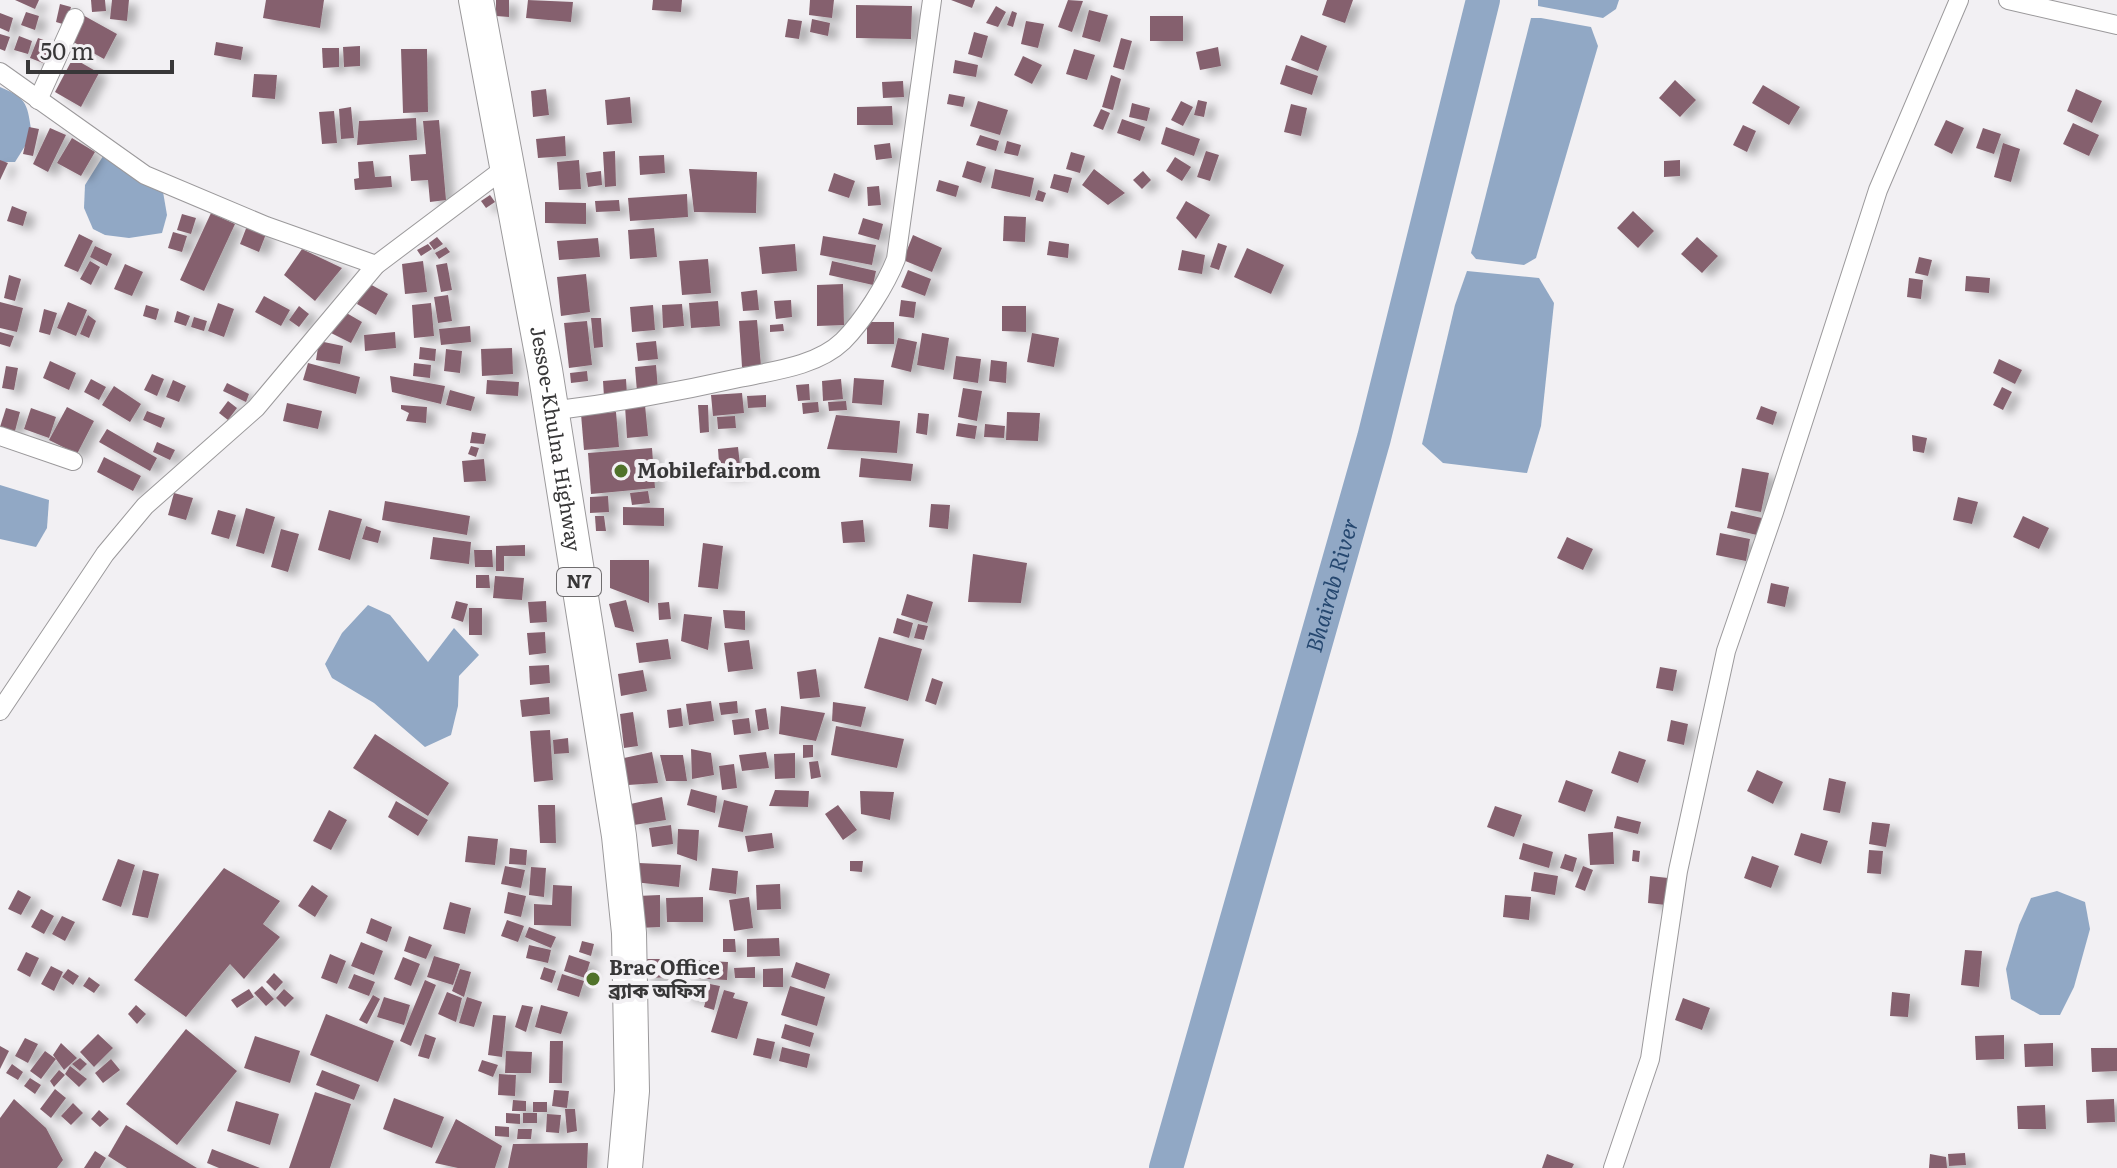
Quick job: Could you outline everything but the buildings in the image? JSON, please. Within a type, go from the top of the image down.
[{"type":"highway","name":"Jessoe-Khulna Highway","points":[[476,0],[551,411],[619,836],[629,933],[632,1091],[625,1168]]},
{"type":"street","points":[[551,411],[651,398],[796,365],[825,353],[842,341],[887,282],[896,259],[932,0]]},
{"type":"street","points":[[1613,1168],[1650,1059],[1678,871],[1726,651],[1878,190],[1959,0]]},
{"type":"street","points":[[2008,0],[2117,25]]},
{"type":"street","points":[[38,100],[75,18]]},
{"type":"street","points":[[0,72],[145,175],[266,226],[376,265]]},
{"type":"street","points":[[0,711],[105,554],[145,506],[256,408],[376,265],[505,168]]},
{"type":"street","points":[[0,436],[73,461]]},
{"type":"water","points":[[1538,0],[1619,0],[1616,9],[1603,18],[1538,6]]},
{"type":"water","points":[[1531,18],[1591,27],[1598,46],[1536,258],[1524,265],[1476,259],[1471,253]]},
{"type":"water","points":[[0,87],[22,100],[29,117],[32,135],[15,162],[0,162]]},
{"type":"water","points":[[105,153],[162,186],[167,215],[162,233],[129,238],[105,235],[93,229],[84,208],[85,185]]},
{"type":"water","points":[[1467,271],[1539,278],[1554,303],[1541,426],[1527,473],[1443,463],[1422,444],[1455,305]]},
{"type":"water","points":[[0,485],[49,500],[47,528],[36,547],[0,539]]},
{"type":"water","points":[[368,605],[390,615],[428,662],[454,628],[479,655],[459,676],[458,706],[451,735],[425,747],[374,703],[332,678],[325,664],[342,633]]},
{"type":"water","points":[[2057,891],[2085,902],[2090,929],[2074,987],[2060,1015],[2040,1015],[2011,999],[2006,969],[2031,898]]},
{"type":"waterway","name":"Bhairab River","points":[[1166,1168],[1374,438],[1483,0]]},
{"type":"place","name":"Mobilefairbd.com","points":[[621,471]]},
{"type":"place","name":"Brac Office ব্র্যাক অফিস","points":[[593,979]]}]
